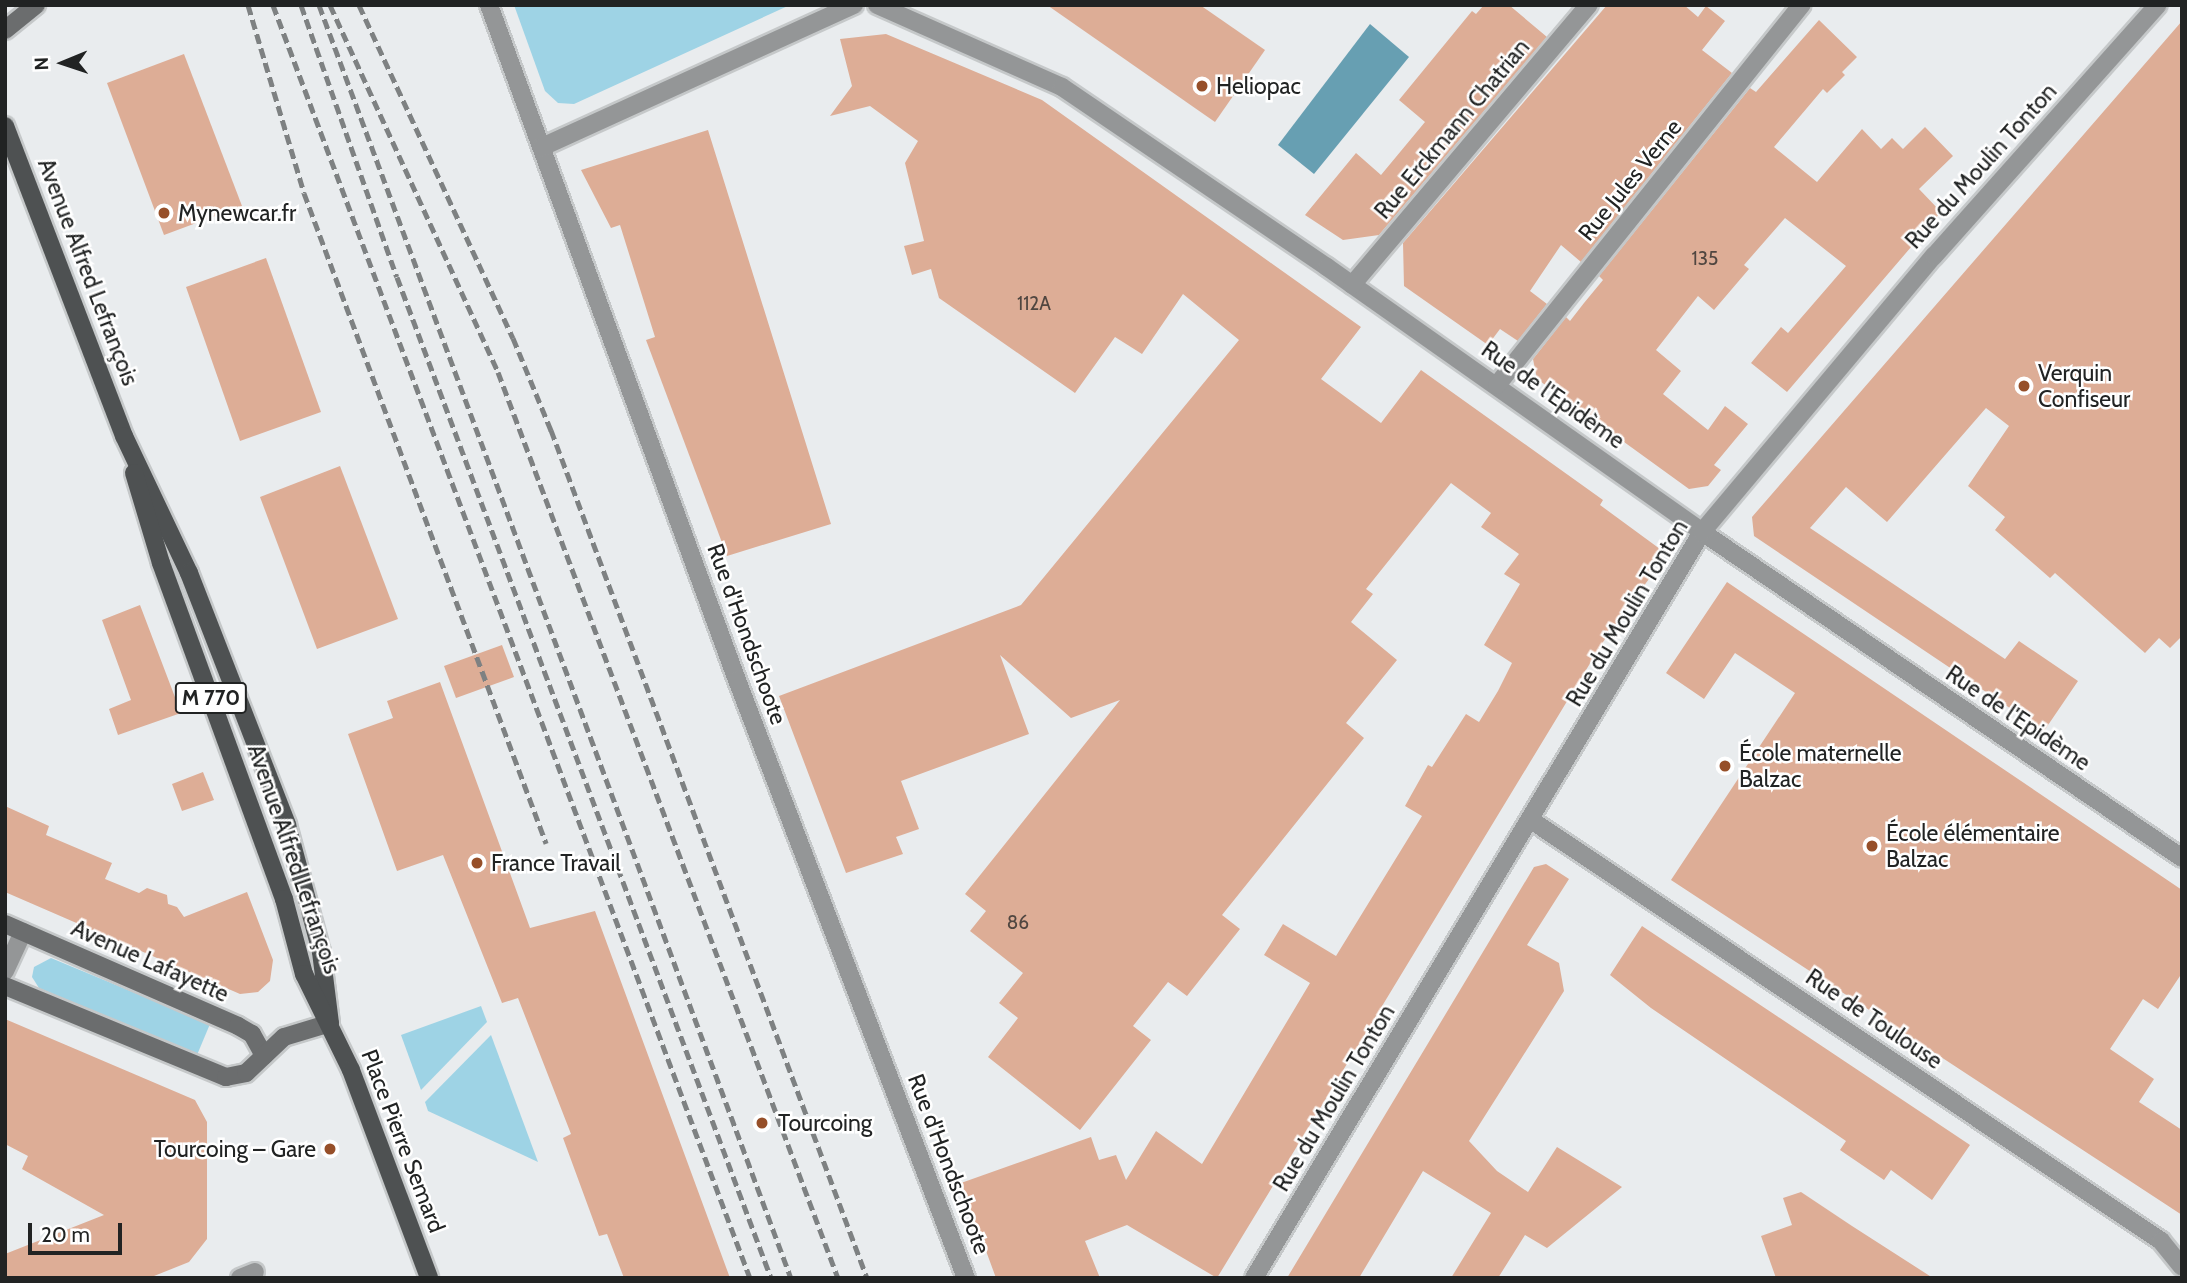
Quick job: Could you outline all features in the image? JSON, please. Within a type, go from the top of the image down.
[{"type":"main road","points":[[5,30],[36,5]]},
{"type":"main road","name":"Avenue Alfred Lefrançois","points":[[5,126],[124,436],[189,573],[287,825],[321,952],[330,1023]]},
{"type":"main road","name":"Avenue Alfred Lefrançois","points":[[124,436],[161,563],[281,891],[304,974],[330,1023]]},
{"type":"main road","name":"Avenue Lafayette","points":[[5,925],[238,1026],[252,1034],[264,1056]]},
{"type":"main road","points":[[5,986],[219,1076],[246,1073],[284,1037],[330,1023]]},
{"type":"main road","name":"Place Pierre Semard","points":[[330,1023],[429,1278]]},
{"type":"street","name":"Rue d'Hondschoote","points":[[489,5],[737,680],[966,1278]]},
{"type":"street","points":[[542,147],[854,5]]},
{"type":"street","name":"Rue de l'Epidème","points":[[877,5],[1062,87],[1497,385],[1702,532],[2182,858]]},
{"type":"street","name":"Rue Erckmann Chatrian","points":[[1352,285],[1590,5]]},
{"type":"street","name":"Rue Jules Verne","points":[[1497,385],[1801,5]]},
{"type":"street","name":"Rue du Moulin Tonton","points":[[1254,1278],[1702,532],[1934,256],[2158,5]]},
{"type":"street","name":"Rue de Toulouse","points":[[1531,820],[2161,1241],[2182,1267]]},
{"type":"street","points":[[5,971],[23,932]]},
{"type":"shaded area","points":[[514,5],[790,5],[574,104],[558,103],[545,91]]},
{"type":"shaded area","points":[[1370,24],[1409,57],[1314,174],[1278,145]]},
{"type":"shaded area","points":[[51,958],[210,1024],[197,1055],[39,988],[32,977],[34,967]]},
{"type":"shaded area","points":[[481,1006],[487,1022],[421,1090],[401,1035]]},
{"type":"shaded area","points":[[491,1035],[538,1162],[428,1111],[425,1102]]},
{"type":"building","name":"Heliopac","points":[[1047,5],[1200,5],[1265,50],[1215,122]]},
{"type":"building","points":[[1484,5],[1509,5],[1547,37],[1379,235],[1343,240],[1305,215],[1356,153],[1381,175],[1425,122],[1399,100],[1472,11],[1476,14]]},
{"type":"building","points":[[1607,5],[1684,5],[1698,17],[1706,6],[1725,21],[1702,50],[1732,73],[1581,262],[1561,245],[1530,291],[1547,304],[1518,341],[1500,329],[1488,345],[1404,286],[1403,243]]},
{"type":"building","points":[[1819,20],[1857,57],[1842,72],[1845,75],[1827,93],[1823,89],[1774,147],[1817,182],[1862,129],[1881,149],[1892,138],[1903,149],[1925,127],[1953,156],[1919,189],[1941,212],[1787,392],[1751,363],[1781,327],[1788,333],[1846,266],[1785,218],[1744,265],[1749,269],[1714,310],[1698,296],[1656,350],[1681,371],[1663,394],[1708,430],[1725,406],[1748,424],[1714,465],[1721,470],[1708,486],[1689,489],[1537,379],[1533,359],[1566,317],[1570,321],[1603,280],[1599,276],[1750,88],[1756,92]]},
{"type":"building","name":"Verquin Confiseur","points":[[2182,21],[2182,636],[2170,648],[2159,638],[2145,653],[2055,573],[2050,578],[1995,530],[2005,517],[1968,486],[2009,426],[1986,408],[1887,522],[1846,487],[1810,528],[2005,659],[2019,641],[2078,681],[2044,731],[1754,536],[1752,517]]},
{"type":"building","points":[[886,34],[1042,100],[1361,327],[1321,379],[1381,423],[1421,370],[1603,500],[1600,505],[1660,549],[1647,567],[1654,572],[1603,642],[1217,1278],[1127,1225],[1085,1241],[1100,1278],[996,1278],[961,1183],[1091,1137],[1099,1160],[1116,1155],[1126,1180],[1156,1131],[1202,1164],[1310,983],[1264,955],[1283,924],[1336,956],[1422,816],[1405,806],[1428,765],[1432,767],[1466,714],[1479,722],[1498,691],[1512,663],[1484,645],[1520,584],[1504,574],[1519,554],[1481,527],[1491,513],[1451,483],[1366,589],[1373,594],[1351,622],[1397,660],[1346,723],[1364,738],[1222,915],[1240,929],[1187,996],[1168,982],[1133,1026],[1151,1040],[1080,1130],[988,1057],[1018,1018],[999,1003],[1023,973],[970,931],[986,911],[965,894],[1120,700],[1071,718],[1000,655],[1029,734],[901,781],[919,829],[896,837],[903,854],[846,873],[779,696],[1021,605],[1239,340],[1183,294],[1142,354],[1115,337],[1075,393],[939,298],[931,269],[912,275],[904,246],[924,241],[905,163],[918,141],[870,106],[830,116],[852,86],[840,39]]},
{"type":"building","points":[[184,54],[242,206],[164,235],[107,83]]},
{"type":"building","points":[[708,130],[831,524],[727,556],[646,340],[655,337],[620,225],[611,228],[581,170]]},
{"type":"building","points":[[266,258],[321,412],[240,441],[186,287]]},
{"type":"building","points":[[340,466],[398,619],[317,649],[260,497]]},
{"type":"building","points":[[1727,582],[2182,890],[2182,973],[2158,1009],[2143,999],[2110,1049],[2154,1079],[2139,1102],[2182,1130],[2182,1215],[1671,880],[1795,693],[1735,653],[1704,699],[1666,673]]},
{"type":"building","points":[[140,605],[181,713],[118,735],[109,709],[131,700],[102,620]]},
{"type":"building","points":[[502,645],[514,677],[456,698],[444,666]]},
{"type":"building","points":[[440,682],[530,928],[595,911],[730,1278],[624,1278],[607,1234],[599,1236],[563,1138],[571,1134],[518,998],[502,1003],[443,855],[397,871],[348,734],[393,718],[387,701]]},
{"type":"building","points":[[203,772],[214,800],[182,811],[172,784]]},
{"type":"building","points":[[5,806],[49,826],[46,835],[112,863],[105,879],[139,893],[147,888],[167,895],[168,904],[177,907],[184,917],[247,892],[273,960],[270,981],[258,992],[240,994],[5,892]]},
{"type":"building","points":[[1546,864],[1569,879],[1527,945],[1559,963],[1564,991],[1469,1141],[1497,1171],[1528,1192],[1557,1147],[1622,1187],[1547,1248],[1525,1235],[1498,1278],[1451,1278],[1491,1213],[1423,1171],[1359,1278],[1287,1278],[1534,867]]},
{"type":"building","points":[[1642,926],[1970,1145],[1932,1200],[1891,1170],[1884,1180],[1840,1150],[1846,1141],[1651,1008],[1610,975]]},
{"type":"building","points":[[5,1019],[195,1100],[207,1122],[207,1239],[189,1262],[149,1278],[5,1278],[5,1254],[104,1215],[22,1169],[28,1156],[5,1144]]},
{"type":"building","points":[[1801,1192],[1933,1278],[1776,1278],[1761,1236],[1792,1225],[1783,1198]]},
{"type":"railway","points":[[248,5],[304,193],[546,843]]},
{"type":"railway","points":[[273,5],[750,1278]]},
{"type":"railway","points":[[301,5],[397,277],[771,1278]]},
{"type":"railway","points":[[319,5],[791,1278]]},
{"type":"railway","points":[[330,5],[498,372],[838,1278]]},
{"type":"railway","points":[[359,5],[513,338],[551,430],[867,1278]]},
{"type":"place","name":"Heliopac","points":[[1202,86]]},
{"type":"place","name":"Mynewcar.fr","points":[[164,213]]},
{"type":"place","name":"Verquin Confiseur","points":[[2024,386]]},
{"type":"place","name":"École maternelle Balzac","points":[[1725,766]]},
{"type":"place","name":"École élémentaire Balzac","points":[[1872,846]]},
{"type":"place","name":"France Travail","points":[[477,863]]},
{"type":"place","name":"Tourcoing","points":[[762,1123]]},
{"type":"place","name":"Tourcoing – Gare","points":[[330,1149]]}]
